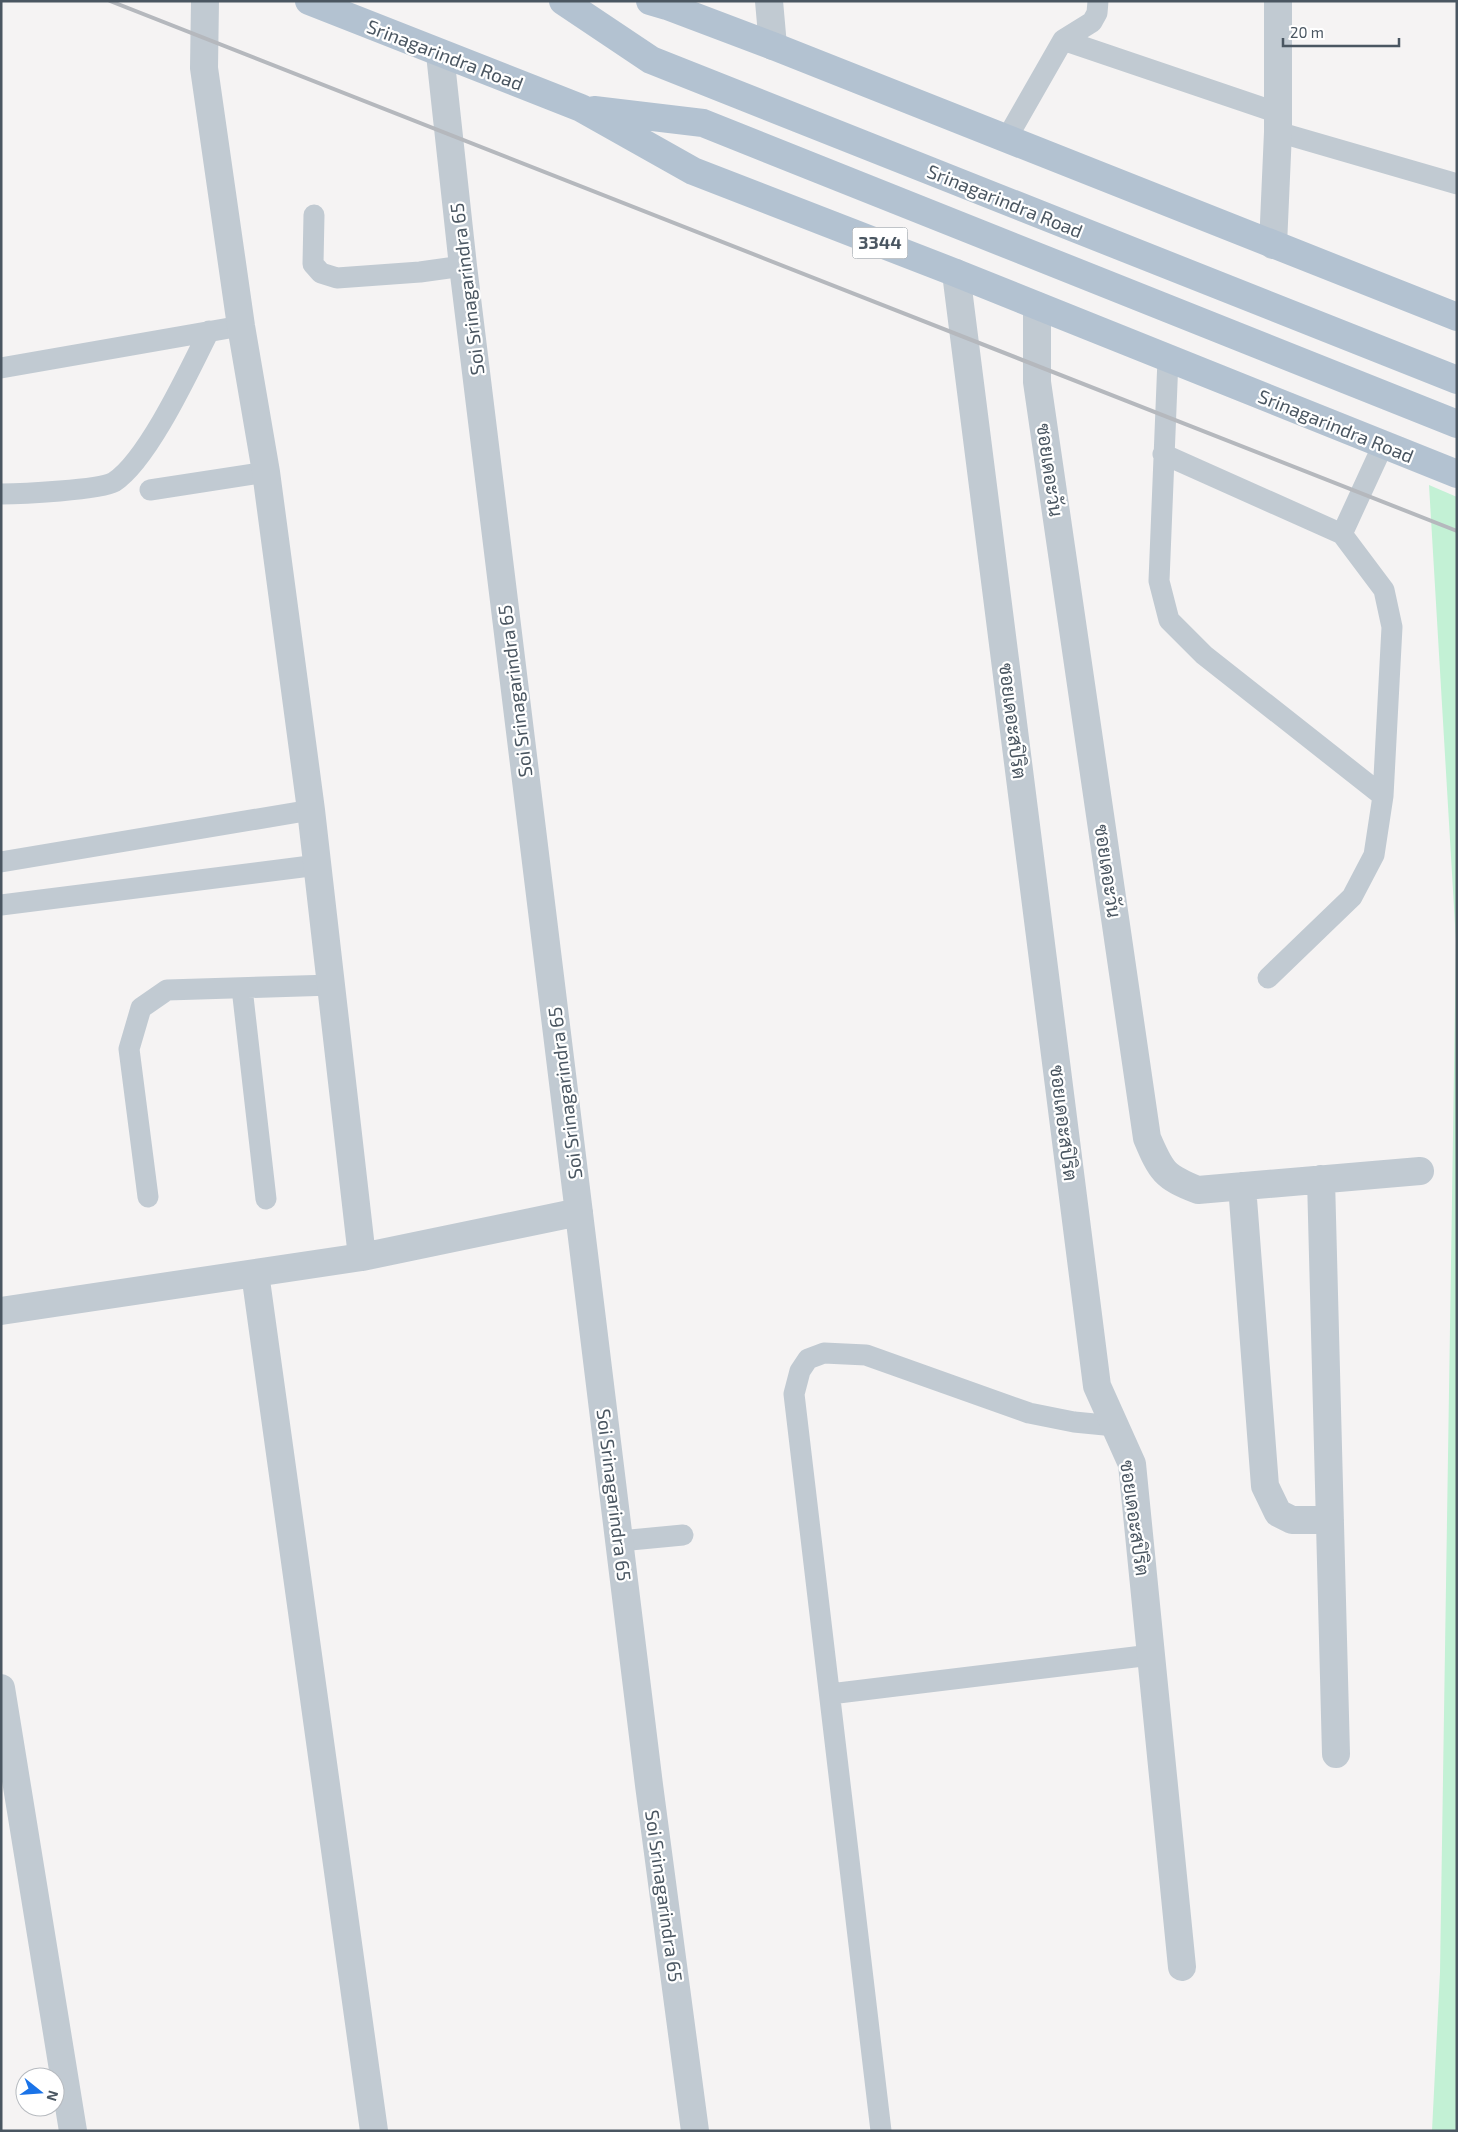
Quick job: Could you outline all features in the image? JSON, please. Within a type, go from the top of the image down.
[{"type":"main road","name":"Srinagarindra Road","points":[[309,1],[581,108],[693,171],[956,273],[1457,474]]},
{"type":"main road","name":"Srinagarindra Road","points":[[563,1],[651,60],[1457,380]]},
{"type":"main road","points":[[650,1],[773,46],[1457,317]]},
{"type":"main road","name":"Srinagarindra Road","points":[[581,108],[703,124],[1457,424]]},
{"type":"street","points":[[204,1],[204,68],[241,326],[266,472],[311,810],[333,985],[362,1257]]},
{"type":"street","points":[[769,1],[773,46]]},
{"type":"street","points":[[1273,245],[1278,123],[1278,1]]},
{"type":"street","name":"Soi Srinagarindra 65","points":[[440,54],[463,266],[648,1775],[695,2131]]},
{"type":"street","name":"ซอยเดอะสปิริต","points":[[956,273],[1097,1386],[1132,1464],[1182,1967]]},
{"type":"street","name":"ซอยเดอะวัน","points":[[1037,306],[1037,382],[1147,1138],[1159,1166],[1174,1180],[1198,1190],[1420,1171]]},
{"type":"street","points":[[1321,1179],[1336,1754]]},
{"type":"street","points":[[1242,1186],[1265,1486],[1278,1513],[1292,1520],[1330,1520]]},
{"type":"street","points":[[1,1311],[362,1257],[579,1212]]},
{"type":"street","points":[[255,1274],[374,2131]]},
{"type":"street","points":[[1,1688],[73,2131]]},
{"type":"lane","points":[[1007,138],[1063,40],[1092,22],[1097,13],[1098,1]]},
{"type":"lane","points":[[1063,40],[1278,123],[1457,184]]},
{"type":"lane","points":[[314,215],[313,264],[321,273],[337,278],[420,272],[463,266]]},
{"type":"lane","points":[[1,368],[241,326]]},
{"type":"lane","points":[[1,494],[79,489],[114,482],[127,471],[143,450],[188,372],[209,331]]},
{"type":"lane","points":[[1168,359],[1159,581],[1169,620],[1204,655],[1383,796]]},
{"type":"lane","points":[[1342,534],[1382,444]]},
{"type":"lane","points":[[1163,454],[1342,534],[1384,590],[1392,627],[1383,796],[1374,855],[1352,897],[1268,978]]},
{"type":"lane","points":[[150,490],[266,472]]},
{"type":"lane","points":[[1,862],[311,810]]},
{"type":"lane","points":[[1,905],[318,865]]},
{"type":"lane","points":[[148,1197],[129,1049],[141,1008],[167,990],[333,985]]},
{"type":"lane","points":[[242,988],[266,1199]]},
{"type":"lane","points":[[881,2131],[794,1394],[800,1371],[808,1359],[824,1352],[866,1355],[1029,1413],[1074,1422],[1115,1426]]},
{"type":"lane","points":[[620,1541],[684,1535]]},
{"type":"lane","points":[[830,1694],[1151,1655]]},
{"type":"green space","points":[[1429,485],[1457,497],[1457,2131],[1432,2131],[1440,1972],[1456,941]]},
{"type":"railway","points":[[110,1],[1457,531]]}]
